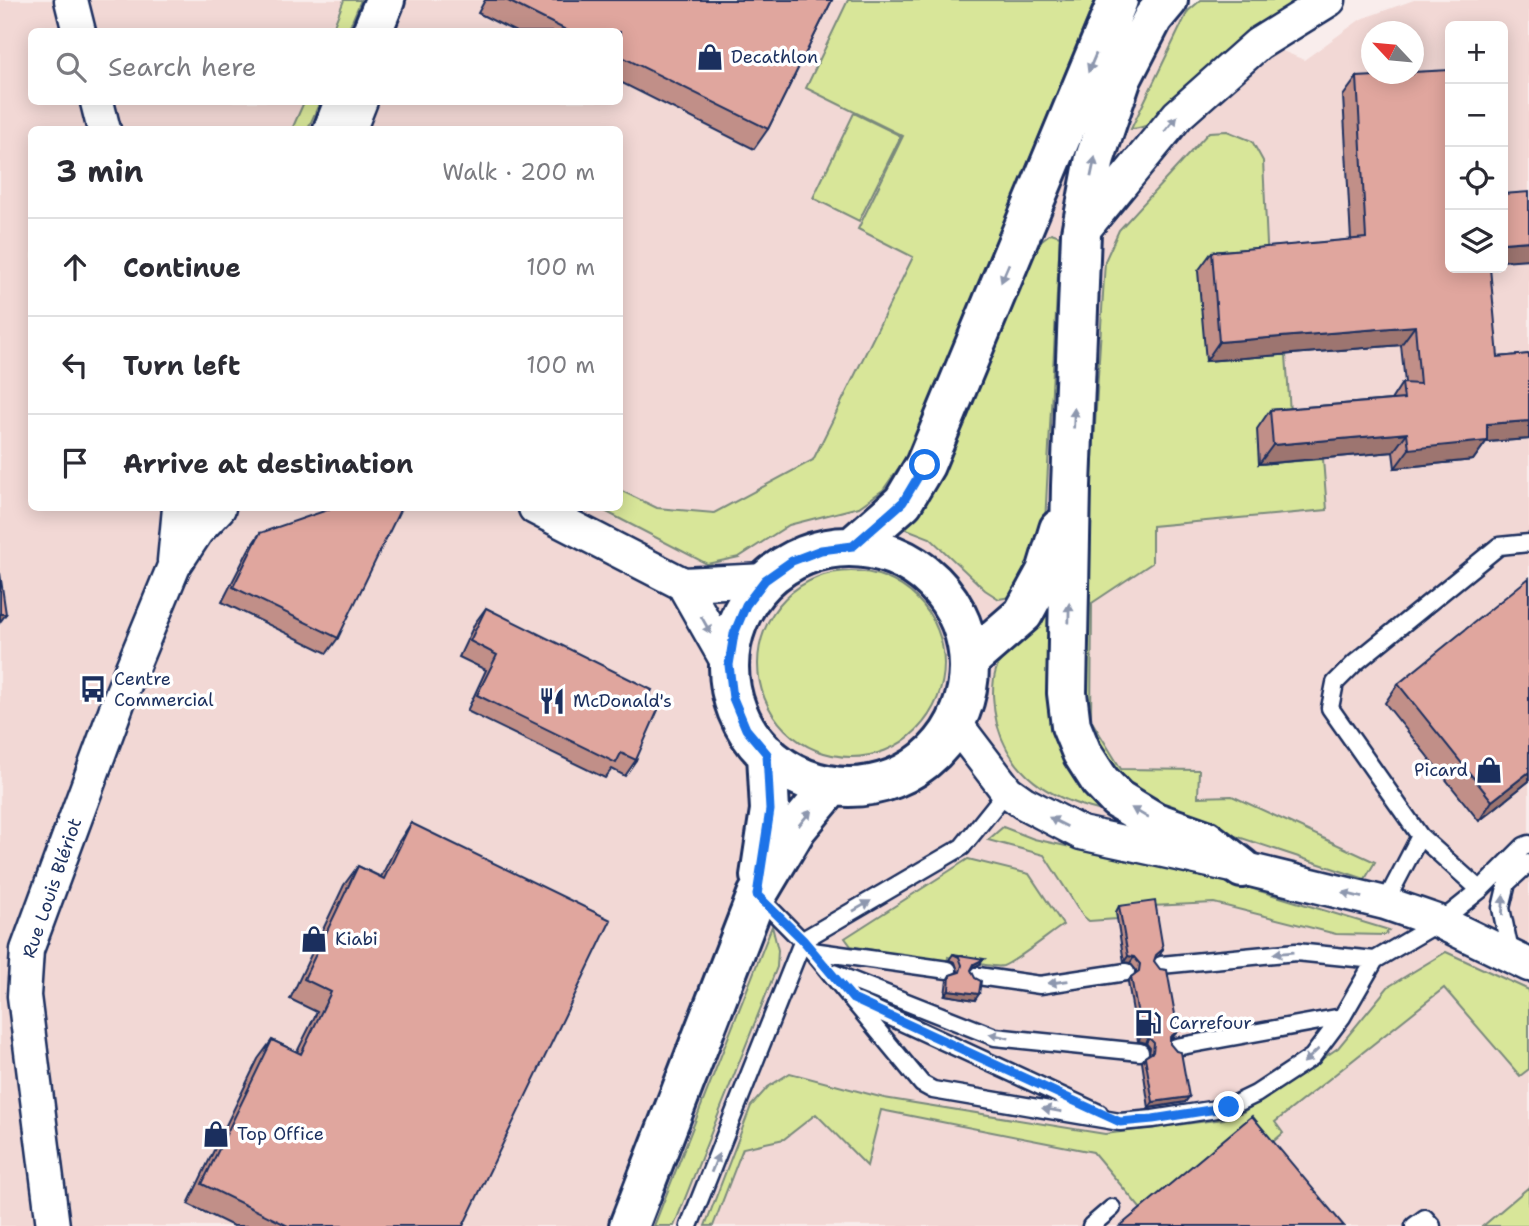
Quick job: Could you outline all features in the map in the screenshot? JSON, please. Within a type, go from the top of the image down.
[{"type":"main road","points":[[853,546],[903,502],[925,465],[1118,0]]},
{"type":"main road","points":[[1168,0],[1153,18],[1122,78],[1095,158],[1081,233],[1071,486],[1067,693],[1071,726],[1082,753],[1100,781],[1117,799],[1155,822],[1206,840],[1242,868]]},
{"type":"main road","points":[[335,126],[343,105]]},
{"type":"main road","points":[[970,660],[1023,614],[1046,572],[1071,486]]},
{"type":"main road","points":[[853,546],[888,553],[920,569],[945,594],[962,625],[970,660],[967,693],[956,724],[933,753],[904,774],[869,786],[832,786],[797,775],[767,754],[746,729],[733,698],[729,665],[734,634],[746,605],[765,580],[792,561],[821,550],[853,546]]},
{"type":"main road","points":[[757,895],[770,810],[767,754]]},
{"type":"main road","points":[[629,1226],[757,895],[797,828],[832,786]]},
{"type":"street","points":[[71,0],[78,28]]},
{"type":"street","points":[[1081,233],[1178,115],[1258,44],[1329,0]]},
{"type":"street","points":[[98,105],[103,126]]},
{"type":"street","name":"Rue Louis Blériot","points":[[174,566],[179,511]]},
{"type":"street","name":"Rue Louis Blériot","points":[[53,1226],[24,996],[27,950],[122,692],[174,566],[197,531],[216,511]]},
{"type":"street","points":[[541,511],[683,584],[765,580]]},
{"type":"street","points":[[683,584],[729,665]]},
{"type":"street","points":[[956,724],[1007,791],[1081,833],[1385,903],[1440,922],[1520,961]]},
{"type":"lane","points":[[360,126],[368,105]]},
{"type":"lane","points":[[1480,890],[1420,836],[1329,708],[1335,683],[1355,663],[1499,546],[1529,543]]},
{"type":"lane","points":[[689,1226],[808,945],[962,847],[1007,791]]},
{"type":"lane","points":[[1385,903],[1420,836]]},
{"type":"lane","points":[[757,895],[808,945],[922,1084],[933,1090],[1120,1122],[1229,1107],[1256,1094],[1312,1057],[1342,1017],[1375,960],[1440,922],[1480,890],[1529,844]]},
{"type":"lane","points":[[1520,961],[1501,908],[1507,883],[1529,863]]},
{"type":"lane","points":[[808,945],[948,970]]},
{"type":"lane","points":[[1161,965],[1296,952],[1375,960]]},
{"type":"lane","points":[[830,972],[995,1037],[1140,1052]]},
{"type":"lane","points":[[978,975],[1040,985],[1126,972]]},
{"type":"lane","points":[[853,999],[1120,1122]]},
{"type":"lane","points":[[1176,1047],[1342,1017]]},
{"type":"lane","points":[[1091,1226],[1112,1208]]},
{"type":"lane","points":[[1414,1226],[1425,1218],[1432,1226]]},
{"type":"shaded area","points":[[0,0],[1162,0],[1304,60],[1361,19],[1414,0],[1529,0],[1529,1226],[0,1226]]},
{"type":"green space","points":[[344,0],[361,0],[349,28],[333,28]]},
{"type":"green space","points":[[848,0],[1095,0],[909,453],[883,490],[859,507],[789,525],[739,557],[707,564],[605,511],[623,511],[623,491],[657,508],[714,513],[813,460],[913,257],[858,229],[903,136],[806,88]]},
{"type":"green space","points":[[1201,0],[1298,0],[1249,32],[1176,106],[1145,126],[1131,129],[1188,11]]},
{"type":"green space","points":[[303,105],[319,105],[309,126],[293,126]]},
{"type":"green space","points":[[854,113],[901,136],[859,221],[813,198]]},
{"type":"green space","points":[[1227,131],[1252,141],[1263,161],[1268,265],[1286,355],[1291,427],[1259,464],[1323,459],[1327,510],[1152,526],[1152,563],[1092,603],[1091,720],[1121,769],[1199,770],[1198,797],[1232,796],[1375,862],[1365,879],[1178,817],[1130,789],[1105,764],[1086,723],[1079,688],[1105,261],[1119,230],[1209,132]]},
{"type":"green space","points":[[1051,233],[1060,236],[1045,523],[1022,584],[1010,597],[999,599],[985,590],[930,538],[904,528],[902,522],[1034,246]]},
{"type":"green space","points":[[851,571],[887,578],[917,598],[937,628],[944,664],[937,700],[917,730],[887,750],[851,757],[815,750],[785,730],[765,700],[758,664],[765,628],[785,598],[815,578]]},
{"type":"green space","points":[[1043,611],[1054,614],[1051,722],[1061,752],[1078,782],[1101,802],[1098,810],[1064,799],[1034,782],[1012,757],[997,724],[993,697],[996,670],[1010,646]]},
{"type":"green space","points":[[1003,827],[1034,839],[1230,882],[1389,930],[1385,935],[1336,934],[1214,903],[1151,906],[1116,912],[1117,919],[1089,921],[1083,916],[1044,855],[988,840]]},
{"type":"green space","points":[[968,859],[1029,874],[1063,925],[1016,959],[998,967],[948,957],[947,963],[851,946],[845,938]]},
{"type":"green space","points":[[772,926],[778,950],[777,967],[674,1226],[654,1226]]},
{"type":"green space","points":[[1446,952],[1529,990],[1529,1069],[1520,1076],[1444,988],[1275,1122],[1283,1133],[1256,1157],[1145,1214],[1093,1152],[881,1110],[867,1166],[816,1114],[784,1139],[743,1148],[713,1226],[705,1226],[751,1106],[768,1087],[790,1073],[884,1098],[1105,1134],[1224,1119],[1243,1112],[1338,1048],[1388,987]]},
{"type":"green space","points":[[1529,1187],[1529,1226],[1483,1226]]},
{"type":"building","name":"Decathlon","points":[[506,0],[832,0],[768,129],[623,57],[623,28],[562,28]]},
{"type":"building","points":[[1445,70],[1445,273],[1490,273],[1498,357],[1529,354],[1529,421],[1487,424],[1487,441],[1409,449],[1407,433],[1273,445],[1270,410],[1404,399],[1402,383],[1420,384],[1415,326],[1219,342],[1212,252],[1366,238],[1357,77],[1361,77],[1361,84],[1424,84],[1424,71]]},
{"type":"building","points":[[1529,192],[1529,241],[1508,243],[1508,194]]},
{"type":"building","points":[[324,511],[400,511],[338,638],[233,587],[260,533]]},
{"type":"building","points":[[0,573],[6,614],[0,614]]},
{"type":"building","points":[[1529,578],[1529,772],[1492,801],[1398,684]]},
{"type":"building","name":"McDonald's","points":[[486,608],[652,690],[645,703],[658,710],[636,760],[621,753],[616,763],[477,695],[497,655],[470,641]]},
{"type":"building","points":[[411,823],[611,920],[463,1226],[288,1226],[202,1184],[272,1040],[301,1054],[331,992],[304,979],[358,866],[384,879]]},
{"type":"building","points":[[1155,901],[1163,949],[1154,961],[1160,969],[1167,970],[1178,1031],[1170,1037],[1170,1044],[1176,1051],[1181,1052],[1189,1097],[1153,1102],[1145,1057],[1153,1052],[1154,1043],[1142,1036],[1131,977],[1139,971],[1140,964],[1134,957],[1128,956],[1119,906]]},
{"type":"building","points":[[953,954],[984,959],[974,964],[971,970],[975,978],[981,981],[979,994],[949,990],[950,975],[960,972],[962,965],[959,957]]},
{"type":"building","points":[[1252,1116],[1344,1226],[1120,1226]]},
{"type":"place","name":"Decathlon","points":[[710,57]]},
{"type":"place","name":"Centre Commercial","points":[[93,689]]},
{"type":"place","name":"McDonald's","points":[[552,701]]},
{"type":"place","name":"Picard","points":[[1489,770]]},
{"type":"place","name":"Kiabi","points":[[314,939]]},
{"type":"place","name":"Carrefour","points":[[1148,1023]]},
{"type":"place","name":"Top Office","points":[[216,1134]]},
{"type":"route","points":[[925,465],[903,502],[853,546],[821,550],[792,561],[765,580],[746,605],[734,634],[729,665],[733,698],[746,729],[767,754],[770,810],[757,895],[803,940],[853,999],[1120,1122],[1229,1107]]}]
